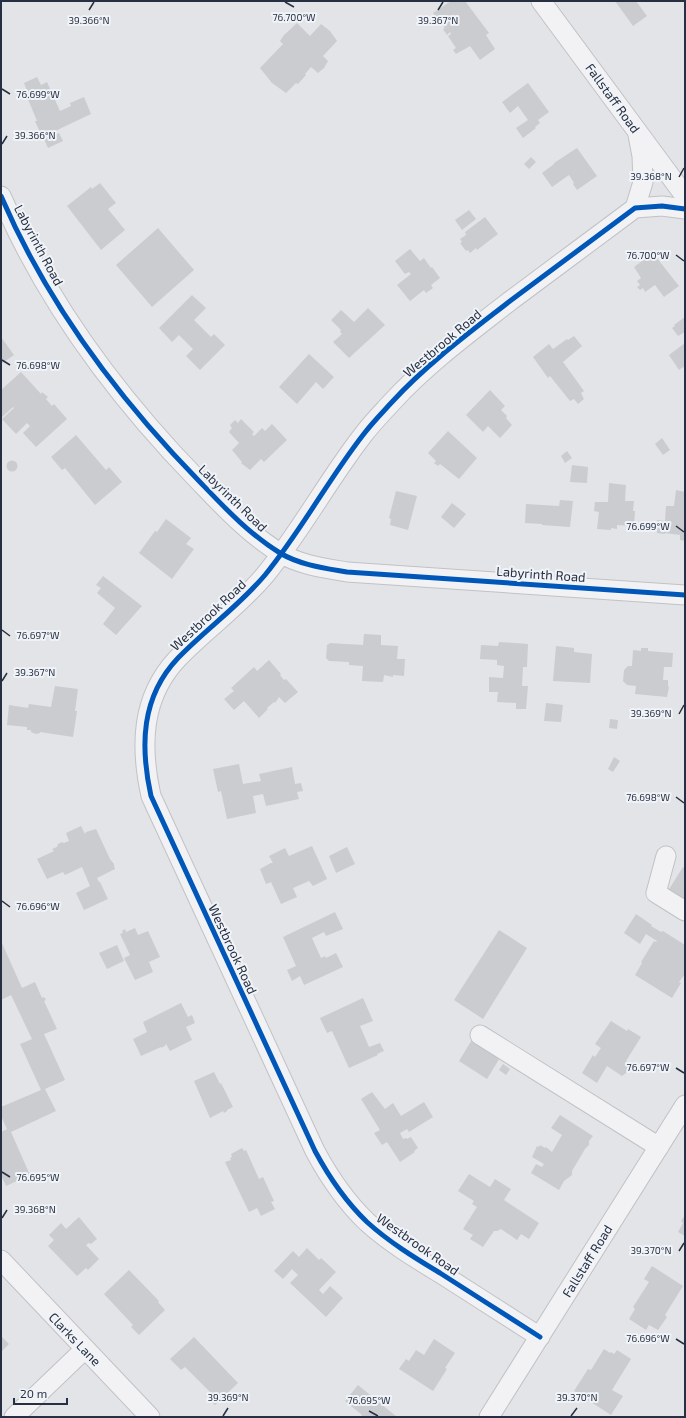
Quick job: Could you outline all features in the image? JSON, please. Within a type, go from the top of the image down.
[{"type":"street","name":"Fallstaff Road","points":[[541,1],[685,196]]},
{"type":"street","points":[[637,131],[642,156],[643,182],[635,208],[662,206],[685,209]]},
{"type":"street","name":"Labyrinth Road","points":[[1,196],[28,252],[50,291],[118,390],[174,455],[230,514],[256,537],[282,554],[312,566],[347,572],[685,595]]},
{"type":"street","name":"Westbrook Road","points":[[540,1337],[410,1254],[382,1234],[358,1212],[336,1185],[315,1151],[151,796],[146,771],[144,748],[146,723],[161,679],[178,658],[244,597],[263,577],[282,554],[364,434],[393,401],[424,369],[454,344],[635,208]]},
{"type":"street","points":[[666,856],[656,893],[685,910]]},
{"type":"street","points":[[480,1035],[659,1146]]},
{"type":"street","name":"Fallstaff Road","points":[[489,1417],[685,1105]]},
{"type":"street","name":"Clarks Lane","points":[[1,1260],[150,1417]]},
{"type":"street","points":[[14,1417],[85,1349]]},
{"type":"building","points":[[451,1],[465,1],[489,33],[486,35],[495,49],[480,60],[470,46],[456,54],[453,50],[456,48],[448,36],[451,34],[450,32],[447,35],[443,29],[445,28],[433,13]]},
{"type":"building","points":[[615,1],[636,1],[647,16],[633,26]]},
{"type":"building","points":[[297,23],[310,36],[321,24],[330,31],[337,41],[323,56],[328,61],[324,68],[318,73],[311,67],[298,84],[296,83],[286,93],[272,83],[260,68],[283,44],[280,41],[284,35]]},
{"type":"building","points":[[37,77],[41,85],[47,82],[60,111],[71,106],[70,103],[84,97],[91,114],[53,132],[54,134],[49,136],[48,134],[42,137],[25,92],[27,91],[24,83]]},
{"type":"building","points":[[528,83],[549,112],[538,120],[540,123],[535,127],[536,128],[523,138],[516,128],[528,120],[518,106],[510,113],[502,102]]},
{"type":"building","points":[[59,133],[63,141],[48,148],[44,139]]},
{"type":"building","points":[[577,148],[597,176],[577,190],[569,175],[552,187],[542,173]]},
{"type":"building","points":[[531,157],[536,162],[529,169],[524,164]]},
{"type":"building","points":[[100,183],[116,203],[108,209],[125,230],[101,250],[67,206],[91,187],[92,189]]},
{"type":"building","points":[[469,210],[476,219],[462,230],[455,220]]},
{"type":"building","points":[[485,217],[498,234],[477,250],[476,248],[470,253],[468,250],[466,251],[460,243],[462,242],[460,239],[466,235],[465,232]]},
{"type":"building","points":[[158,228],[194,270],[152,307],[116,265]]},
{"type":"building","points":[[410,249],[420,261],[424,258],[440,278],[431,285],[433,288],[426,293],[424,290],[410,301],[397,285],[411,274],[409,272],[405,274],[395,261]]},
{"type":"building","points":[[653,253],[679,286],[664,297],[655,285],[645,292],[643,288],[640,290],[637,287],[640,285],[637,281],[641,278],[634,267]]},
{"type":"building","points":[[192,295],[206,308],[194,320],[211,337],[214,334],[225,345],[200,370],[186,356],[193,349],[179,335],[172,342],[159,328]]},
{"type":"building","points":[[368,308],[385,325],[349,358],[333,342],[342,334],[340,332],[341,330],[331,320],[341,310],[354,322]]},
{"type":"building","points":[[685,317],[685,332],[678,336],[672,328]]},
{"type":"building","points":[[574,336],[582,346],[563,362],[584,391],[581,393],[584,399],[578,404],[574,399],[570,401],[550,376],[548,378],[533,357],[549,344],[553,349]]},
{"type":"building","points":[[1,337],[14,355],[1,364]]},
{"type":"building","points":[[685,343],[685,366],[679,370],[669,355]]},
{"type":"building","points":[[309,354],[334,377],[323,389],[316,382],[297,404],[279,387]]},
{"type":"building","points":[[21,372],[41,394],[42,392],[48,397],[46,399],[52,406],[54,404],[67,419],[36,447],[23,433],[30,426],[27,423],[16,434],[2,419],[14,408],[13,407],[1,418],[1,390]]},
{"type":"building","points":[[490,390],[505,406],[501,410],[507,416],[506,418],[512,425],[500,438],[488,426],[483,432],[466,415]]},
{"type":"building","points":[[241,419],[254,432],[252,434],[254,436],[262,428],[265,431],[272,424],[287,440],[264,462],[261,459],[250,470],[241,463],[242,462],[232,450],[239,443],[229,432],[232,428],[230,425],[235,420],[238,423]]},
{"type":"building","points":[[448,431],[477,458],[459,479],[440,464],[438,466],[434,463],[436,461],[428,453]]},
{"type":"building","points":[[76,435],[106,470],[109,467],[122,482],[95,505],[65,468],[62,470],[51,457]]},
{"type":"building","points":[[662,438],[670,450],[663,455],[655,444]]},
{"type":"building","points":[[567,451],[572,458],[565,463],[561,456]]},
{"type":"building","points":[[10,461],[14,461],[16,462],[16,470],[10,471],[7,468],[7,464]]},
{"type":"building","points":[[572,465],[588,467],[587,483],[570,482]]},
{"type":"building","points":[[609,483],[626,485],[625,501],[634,501],[634,526],[617,525],[617,529],[597,529],[599,512],[594,511],[595,502],[608,502]]},
{"type":"building","points":[[676,490],[685,492],[685,541],[680,540],[680,535],[657,533],[657,520],[665,521],[666,506],[674,506]]},
{"type":"building","points":[[396,491],[417,496],[408,530],[390,525],[391,519],[389,518]]},
{"type":"building","points":[[560,500],[573,501],[570,527],[525,523],[526,504],[559,506]]},
{"type":"building","points":[[452,503],[466,514],[454,528],[441,517]]},
{"type":"building","points":[[166,519],[191,538],[186,544],[194,549],[172,579],[139,553]]},
{"type":"building","points":[[103,576],[142,606],[116,635],[103,624],[115,608],[97,593],[101,588],[96,585]]},
{"type":"building","points":[[364,634],[381,635],[381,645],[398,646],[397,659],[405,659],[404,676],[393,675],[393,677],[384,675],[383,682],[362,681],[363,666],[349,665],[349,662],[329,661],[326,658],[327,645],[330,643],[363,645]]},
{"type":"building","points":[[499,642],[528,644],[527,667],[523,667],[522,686],[528,686],[526,709],[516,709],[516,703],[497,702],[498,692],[489,692],[489,677],[503,678],[504,666],[497,665],[497,660],[480,659],[481,645],[498,646]]},
{"type":"building","points":[[556,646],[574,648],[574,652],[592,654],[590,683],[553,681]]},
{"type":"building","points":[[641,648],[648,648],[648,651],[673,653],[672,667],[664,667],[663,680],[668,680],[669,687],[667,697],[635,694],[636,686],[627,685],[623,681],[624,670],[628,666],[632,666],[633,650],[641,651]]},
{"type":"building","points":[[269,660],[284,680],[286,679],[298,692],[285,703],[279,697],[275,703],[274,702],[267,708],[268,709],[259,718],[244,701],[234,710],[224,699],[234,691],[231,688],[254,667],[257,671]]},
{"type":"building","points":[[55,686],[78,689],[75,711],[77,711],[73,737],[40,732],[36,734],[31,732],[31,730],[27,730],[27,727],[7,725],[9,705],[28,708],[29,704],[51,707]]},
{"type":"building","points":[[546,703],[563,705],[561,722],[544,721]]},
{"type":"building","points":[[610,719],[618,720],[617,729],[609,728]]},
{"type":"building","points":[[614,757],[620,761],[613,772],[608,769]]},
{"type":"building","points":[[239,764],[243,784],[261,781],[259,774],[292,767],[295,784],[301,783],[303,791],[297,792],[299,799],[266,806],[263,794],[253,796],[256,813],[227,819],[221,791],[218,792],[213,769]]},
{"type":"building","points":[[81,826],[85,834],[86,832],[96,829],[110,859],[114,864],[115,869],[97,878],[108,899],[84,910],[76,893],[90,886],[82,867],[65,875],[63,872],[47,879],[37,859],[54,851],[52,849],[57,847],[58,844],[69,841],[66,833]]},
{"type":"building","points":[[312,846],[327,879],[313,886],[309,881],[293,888],[297,897],[281,904],[271,882],[266,884],[260,869],[273,863],[269,856],[285,848],[289,856]]},
{"type":"building","points":[[347,847],[355,864],[336,873],[329,856]]},
{"type":"building","points":[[683,867],[685,869],[685,906],[666,894]]},
{"type":"building","points":[[335,912],[343,929],[326,936],[324,932],[312,938],[321,958],[325,956],[326,958],[336,953],[343,967],[304,985],[300,976],[292,981],[287,970],[296,966],[283,937]]},
{"type":"building","points":[[636,914],[652,925],[651,926],[661,932],[663,931],[685,945],[685,974],[679,982],[681,983],[672,998],[635,975],[654,941],[657,941],[646,934],[640,944],[624,933]]},
{"type":"building","points":[[135,928],[138,935],[148,931],[160,957],[149,962],[153,972],[135,980],[124,958],[130,955],[120,934],[123,933],[122,931],[125,929],[126,932]]},
{"type":"building","points":[[499,930],[527,948],[483,1019],[454,1000]]},
{"type":"building","points":[[1,941],[22,988],[35,982],[42,998],[44,997],[46,1000],[44,1001],[57,1029],[44,1034],[65,1080],[45,1089],[56,1111],[11,1132],[30,1175],[6,1186],[1,1175],[1,1132],[7,1129],[1,1116],[1,1107],[41,1090],[20,1044],[32,1039],[11,995],[1,1000]]},
{"type":"building","points":[[117,945],[124,961],[107,969],[99,953]]},
{"type":"building","points":[[363,998],[373,1021],[360,1026],[369,1047],[380,1043],[384,1051],[349,1068],[332,1031],[327,1033],[320,1018]]},
{"type":"building","points":[[181,1003],[188,1017],[192,1015],[195,1023],[186,1027],[192,1040],[170,1051],[166,1044],[161,1048],[141,1056],[133,1039],[147,1032],[143,1022]]},
{"type":"building","points":[[611,1021],[627,1031],[628,1029],[641,1037],[626,1061],[630,1064],[630,1068],[626,1073],[622,1076],[607,1066],[597,1083],[582,1073],[593,1055],[595,1057],[601,1048],[595,1044]]},
{"type":"building","points":[[473,1038],[501,1056],[487,1079],[459,1061]]},
{"type":"building","points":[[503,1064],[510,1069],[506,1075],[499,1070]]},
{"type":"building","points":[[214,1072],[233,1107],[224,1113],[223,1111],[210,1118],[194,1081]]},
{"type":"building","points":[[372,1092],[385,1109],[393,1103],[401,1116],[424,1102],[433,1117],[409,1132],[407,1129],[400,1133],[403,1139],[411,1137],[418,1148],[414,1151],[415,1152],[400,1162],[387,1142],[382,1145],[374,1133],[380,1130],[361,1099]]},
{"type":"building","points":[[560,1115],[593,1136],[589,1141],[589,1145],[572,1171],[572,1175],[564,1181],[559,1190],[531,1173],[536,1164],[542,1167],[544,1164],[532,1157],[537,1146],[539,1147],[540,1145],[545,1148],[546,1147],[552,1152],[562,1135],[551,1128]]},
{"type":"building","points":[[242,1148],[244,1151],[246,1150],[259,1179],[263,1177],[274,1201],[271,1202],[275,1209],[261,1216],[257,1208],[249,1212],[225,1162],[231,1160],[231,1154]]},
{"type":"building","points":[[469,1174],[490,1187],[495,1179],[511,1189],[504,1200],[539,1223],[529,1239],[521,1234],[517,1240],[501,1229],[494,1231],[483,1247],[470,1239],[473,1235],[463,1229],[477,1207],[472,1204],[474,1201],[458,1191]]},
{"type":"building","points":[[685,1215],[685,1236],[678,1232],[683,1223],[681,1221]]},
{"type":"building","points":[[79,1217],[97,1239],[91,1244],[89,1243],[86,1245],[99,1259],[88,1270],[86,1268],[77,1276],[48,1246],[54,1240],[49,1235],[61,1223],[66,1229]]},
{"type":"building","points":[[307,1248],[319,1260],[321,1258],[336,1272],[319,1290],[323,1294],[330,1286],[343,1298],[326,1317],[290,1283],[298,1275],[292,1269],[283,1279],[274,1271],[293,1251],[299,1257]]},
{"type":"building","points":[[652,1266],[683,1286],[665,1315],[667,1317],[658,1330],[649,1325],[646,1330],[629,1319],[635,1309],[633,1307],[649,1282],[644,1279]]},
{"type":"building","points":[[129,1270],[159,1301],[158,1302],[165,1310],[139,1335],[131,1327],[133,1325],[104,1294]]},
{"type":"building","points":[[1,1336],[9,1344],[1,1352]]},
{"type":"building","points":[[194,1337],[238,1383],[215,1405],[206,1396],[210,1392],[185,1367],[181,1370],[170,1359]]},
{"type":"building","points":[[434,1339],[455,1353],[433,1391],[399,1369],[406,1359],[409,1361],[416,1350],[424,1355]]},
{"type":"building","points":[[604,1349],[614,1354],[617,1350],[631,1359],[612,1390],[623,1396],[611,1415],[574,1391],[588,1369],[591,1370]]},
{"type":"building","points":[[358,1385],[397,1417],[361,1417],[362,1415],[345,1401]]},
{"type":"cycle path","points":[[1,196],[19,236],[40,274],[87,348],[113,383],[169,449],[218,501],[247,529],[280,553],[304,563],[347,572],[685,595]]},
{"type":"cycle path","points":[[540,1337],[393,1243],[359,1214],[332,1180],[315,1151],[151,796],[145,759],[146,723],[150,706],[166,673],[189,647],[244,597],[265,575],[291,541],[350,452],[373,422],[420,374],[510,301],[635,208],[662,206],[685,209]]}]
